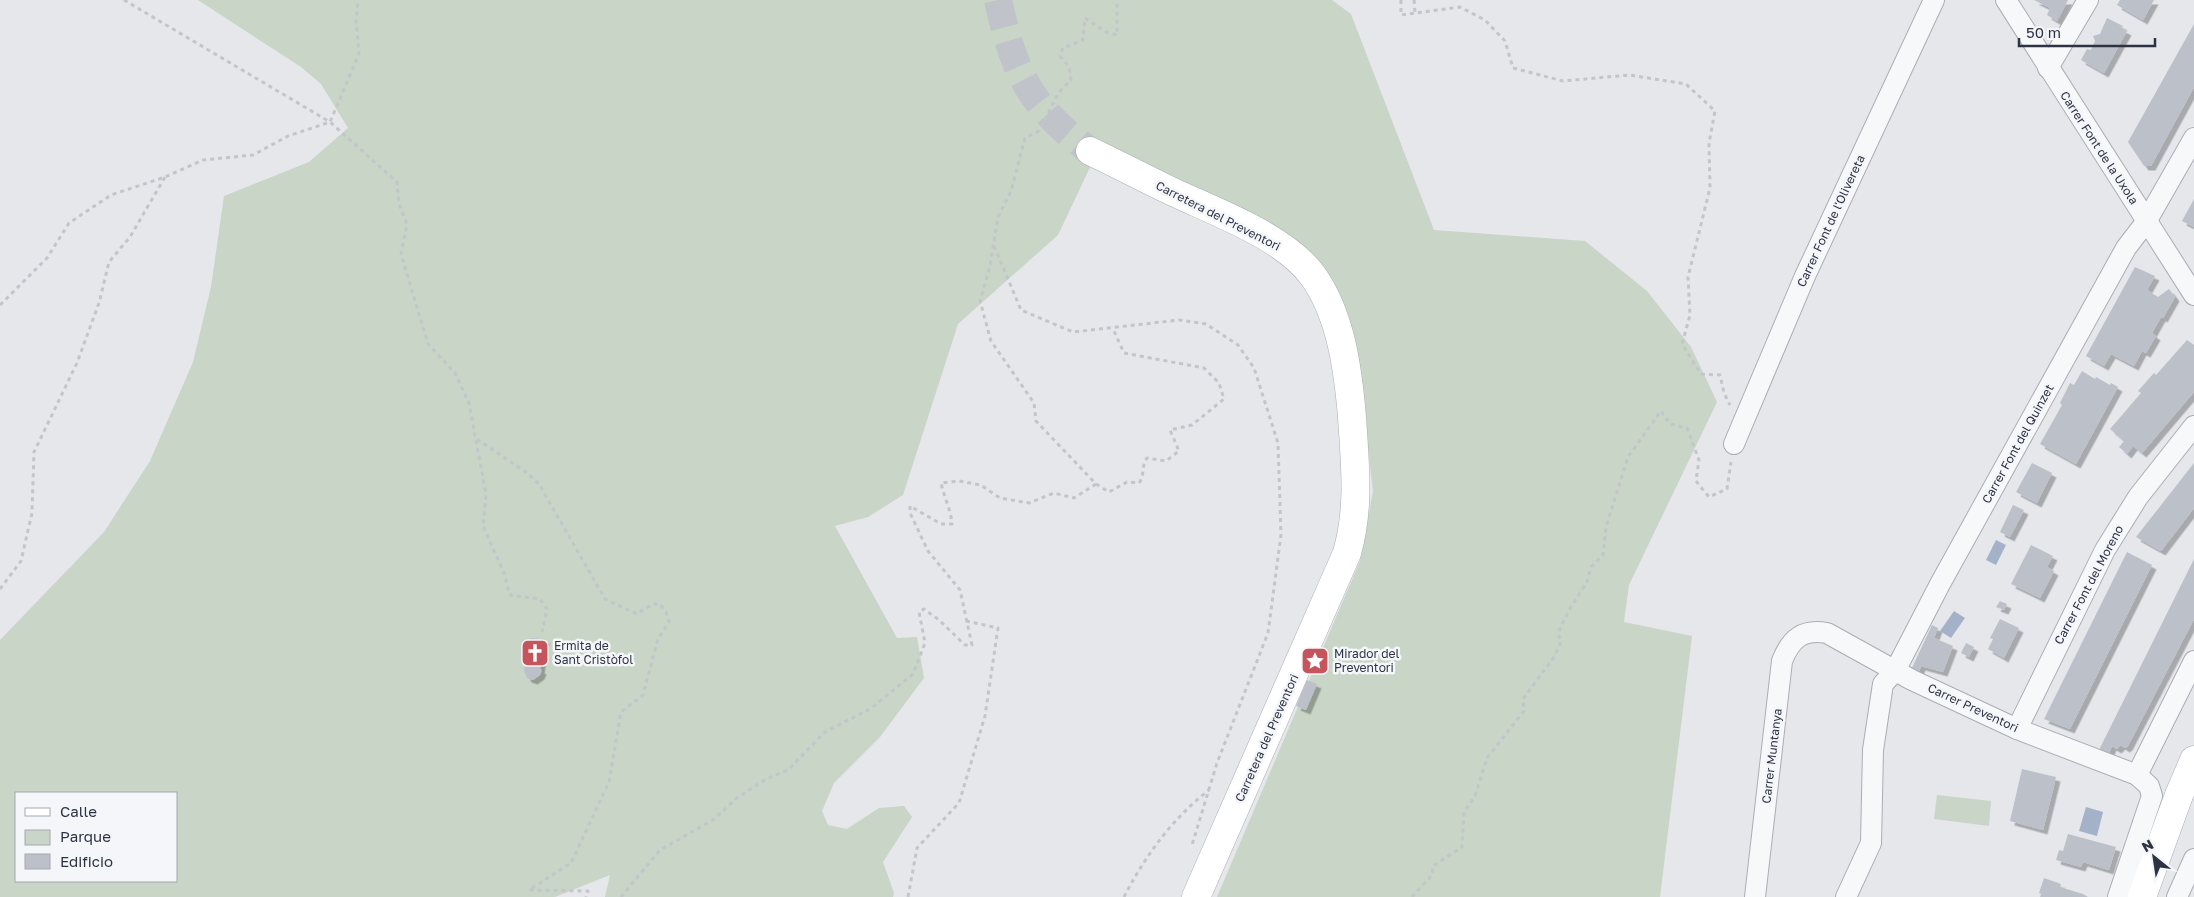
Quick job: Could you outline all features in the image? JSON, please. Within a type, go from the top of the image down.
[{"type":"street","name":"Carrer Font de l'Olivereta","points":[[1738,436],[1805,276],[1934,0]]},
{"type":"street","name":"Carrer Font de la Uxola","points":[[2006,0],[2194,295]]},
{"type":"street","points":[[2048,68],[2088,0]]},
{"type":"street","name":"Carrer Font del Quinzet","points":[[1846,897],[1871,843],[1873,750],[1883,684],[1895,671],[1940,584],[2126,248],[2146,222],[2194,138]]},
{"type":"street","name":"Carretera del Preventori","points":[[1090,151],[1264,236],[1305,267],[1325,296],[1338,334],[1351,408],[1356,498],[1354,525],[1347,553],[1196,897]]},
{"type":"street","name":"Carrer Font del Moreno","points":[[2017,729],[2105,550],[2138,497],[2194,426]]},
{"type":"street","name":"Carrer Preventori","points":[[1814,631],[1827,633],[1895,671],[2017,729],[2143,780]]},
{"type":"street","name":"Carrer Muntanya","points":[[1755,897],[1782,661],[1794,640],[1814,631]]},
{"type":"street","points":[[2118,897],[2152,796],[2143,780],[2194,661]]},
{"type":"street","points":[[2142,897],[2186,799],[2194,760]]},
{"type":"street","points":[[2177,897],[2194,859]]},
{"type":"path","points":[[124,0],[330,122],[397,182],[399,204],[407,224],[401,254],[428,344],[455,373],[469,403],[486,494],[482,526],[504,573],[510,595],[540,599],[547,609],[542,632]]},
{"type":"path","points":[[0,305],[47,258],[69,223],[111,194],[165,177],[203,160],[253,155],[288,136],[330,122],[359,54],[356,21],[358,0]]},
{"type":"path","points":[[1113,329],[1124,353],[1204,368],[1220,383],[1224,399],[1192,426],[1170,430],[1179,451],[1166,461],[1147,458],[1144,463],[1143,476],[1139,483],[1127,482],[1109,492],[1096,484],[1036,421],[1034,403],[991,341],[980,300],[990,266],[998,217],[1011,191],[1026,138],[1039,131],[1059,92],[1071,80],[1069,67],[1060,56],[1063,48],[1083,40],[1085,18],[1106,32],[1117,35],[1117,0]]},
{"type":"path","points":[[1401,0],[1401,15],[1460,7],[1485,20],[1505,41],[1513,68],[1563,81],[1629,75],[1686,84],[1715,111],[1709,143],[1710,188],[1688,277],[1690,315],[1682,344],[1700,374],[1720,375],[1738,436],[1727,489],[1709,496],[1696,481],[1699,460],[1687,428],[1670,424],[1661,411],[1653,420],[1628,457],[1606,527],[1603,554],[1591,567],[1587,582],[1569,610],[1558,633],[1561,642],[1554,657],[1523,698],[1524,711],[1487,758],[1475,796],[1464,812],[1462,847],[1433,866],[1432,875],[1412,897]]},
{"type":"path","points":[[1414,0],[1415,13]]},
{"type":"path","points":[[0,590],[21,561],[32,513],[34,452],[77,363],[99,303],[109,262],[130,237],[165,177]]},
{"type":"path","points":[[994,246],[1021,310],[1073,332],[1180,320],[1206,324],[1224,334],[1242,350],[1254,368],[1278,443],[1281,535],[1268,633],[1217,763],[1209,789],[1189,805],[1159,840],[1124,897]]},
{"type":"path","points":[[476,439],[528,472],[539,484],[605,599],[637,614],[653,604],[660,604],[666,612],[669,622],[658,639],[643,695],[621,712],[609,782],[571,863],[529,890],[588,891],[586,897]]},
{"type":"path","points":[[621,897],[660,850],[713,820],[737,798],[766,779],[788,770],[825,732],[870,709],[913,674],[924,643],[919,612],[924,609],[939,620],[965,645],[972,645],[960,590],[928,551],[910,513],[910,506],[941,524],[952,524],[952,515],[944,500],[941,484],[959,481],[981,485],[1000,498],[1030,503],[1054,493],[1074,498],[1096,484]]},
{"type":"path","points":[[908,897],[917,848],[959,803],[985,716],[998,628],[966,621]]},
{"type":"green space","points":[[198,0],[1332,0],[1351,14],[1434,230],[1585,241],[1647,291],[1691,347],[1717,402],[1629,585],[1624,622],[1692,636],[1660,897],[1217,897],[1360,561],[1373,491],[1360,378],[1341,299],[1314,256],[1263,221],[1102,142],[1058,235],[958,324],[903,495],[868,517],[835,526],[897,638],[917,637],[924,678],[880,737],[834,783],[822,811],[828,825],[847,829],[879,808],[904,806],[912,817],[883,862],[894,893],[893,897],[605,897],[610,875],[555,897],[0,897],[0,640],[104,532],[150,461],[193,362],[211,287],[224,196],[309,162],[348,128],[321,84],[301,67]]},
{"type":"green space","points":[[1937,795],[1991,801],[1989,826],[1934,819]]},
{"type":"water","points":[[1996,540],[2006,545],[1996,565],[1986,560]]},
{"type":"water","points":[[1954,611],[1965,618],[1951,638],[1940,631]]},
{"type":"water","points":[[2086,807],[2103,812],[2097,836],[2079,831]]},
{"type":"building","points":[[2034,0],[2068,0],[2057,21],[2047,15],[2050,8]]},
{"type":"building","points":[[2120,0],[2154,0],[2143,20],[2117,5]]},
{"type":"building","points":[[2107,18],[2123,26],[2121,28],[2127,31],[2104,73],[2081,60],[2087,49],[2091,50],[2095,41],[2093,36],[2100,34]]},
{"type":"building","points":[[2194,24],[2194,87],[2151,166],[2144,166],[2128,142]]},
{"type":"building","points":[[2194,199],[2194,227],[2182,221]]},
{"type":"building","points":[[2135,267],[2155,276],[2147,290],[2158,297],[2169,289],[2175,297],[2152,333],[2156,336],[2146,353],[2142,351],[2134,366],[2111,354],[2104,366],[2086,356]]},
{"type":"building","points":[[2187,340],[2194,345],[2194,392],[2142,453],[2133,446],[2127,454],[2119,447],[2124,441],[2110,429],[2141,393],[2138,391],[2154,373],[2156,375]]},
{"type":"building","points":[[2082,371],[2095,379],[2096,377],[2118,387],[2076,464],[2040,444],[2062,405],[2060,403],[2070,383],[2074,385]]},
{"type":"building","points":[[2032,463],[2052,473],[2037,503],[2016,492]]},
{"type":"building","points":[[2194,463],[2194,508],[2161,551],[2136,537]]},
{"type":"building","points":[[2013,505],[2024,510],[2010,537],[2000,532]]},
{"type":"building","points":[[2031,545],[2053,556],[2047,567],[2054,571],[2040,598],[2011,584]]},
{"type":"building","points":[[2127,552],[2152,565],[2070,729],[2044,719]]},
{"type":"building","points":[[2194,559],[2194,619],[2128,746],[2125,748],[2121,745],[2117,749],[2112,746],[2109,753],[2099,750]]},
{"type":"building","points":[[2000,601],[2007,604],[2004,610],[1996,607]]},
{"type":"building","points":[[2000,619],[2019,628],[2004,658],[1988,649],[1993,639],[1990,638]]},
{"type":"building","points":[[1932,625],[1938,628],[1934,638],[1953,646],[1943,672],[1921,666],[1918,674],[1911,670]]},
{"type":"building","name":"Ermita de Sant Cristòfol","points":[[530,638],[545,639],[540,669],[542,670],[540,675],[533,680],[527,678],[524,670]]},
{"type":"building","points":[[1966,643],[1974,647],[1969,657],[1961,653]]},
{"type":"building","points":[[1307,680],[1317,684],[1306,710],[1296,706]]},
{"type":"building","points":[[2022,769],[2056,777],[2043,830],[2010,821]]},
{"type":"building","points":[[2068,834],[2116,847],[2109,870],[2083,862],[2081,867],[2056,860],[2059,850],[2063,851]]},
{"type":"building","points":[[2044,878],[2061,884],[2060,887],[2088,897],[2040,897],[2041,894],[2039,893]]},
{"type":"tunnel","points":[[998,0],[1011,48],[1027,86],[1052,119],[1090,151]]},
{"type":"place","name":"Ermita de Sant Cristòfol","points":[[535,653]]},
{"type":"place","name":"Mirador del Preventori","points":[[1315,661]]}]
